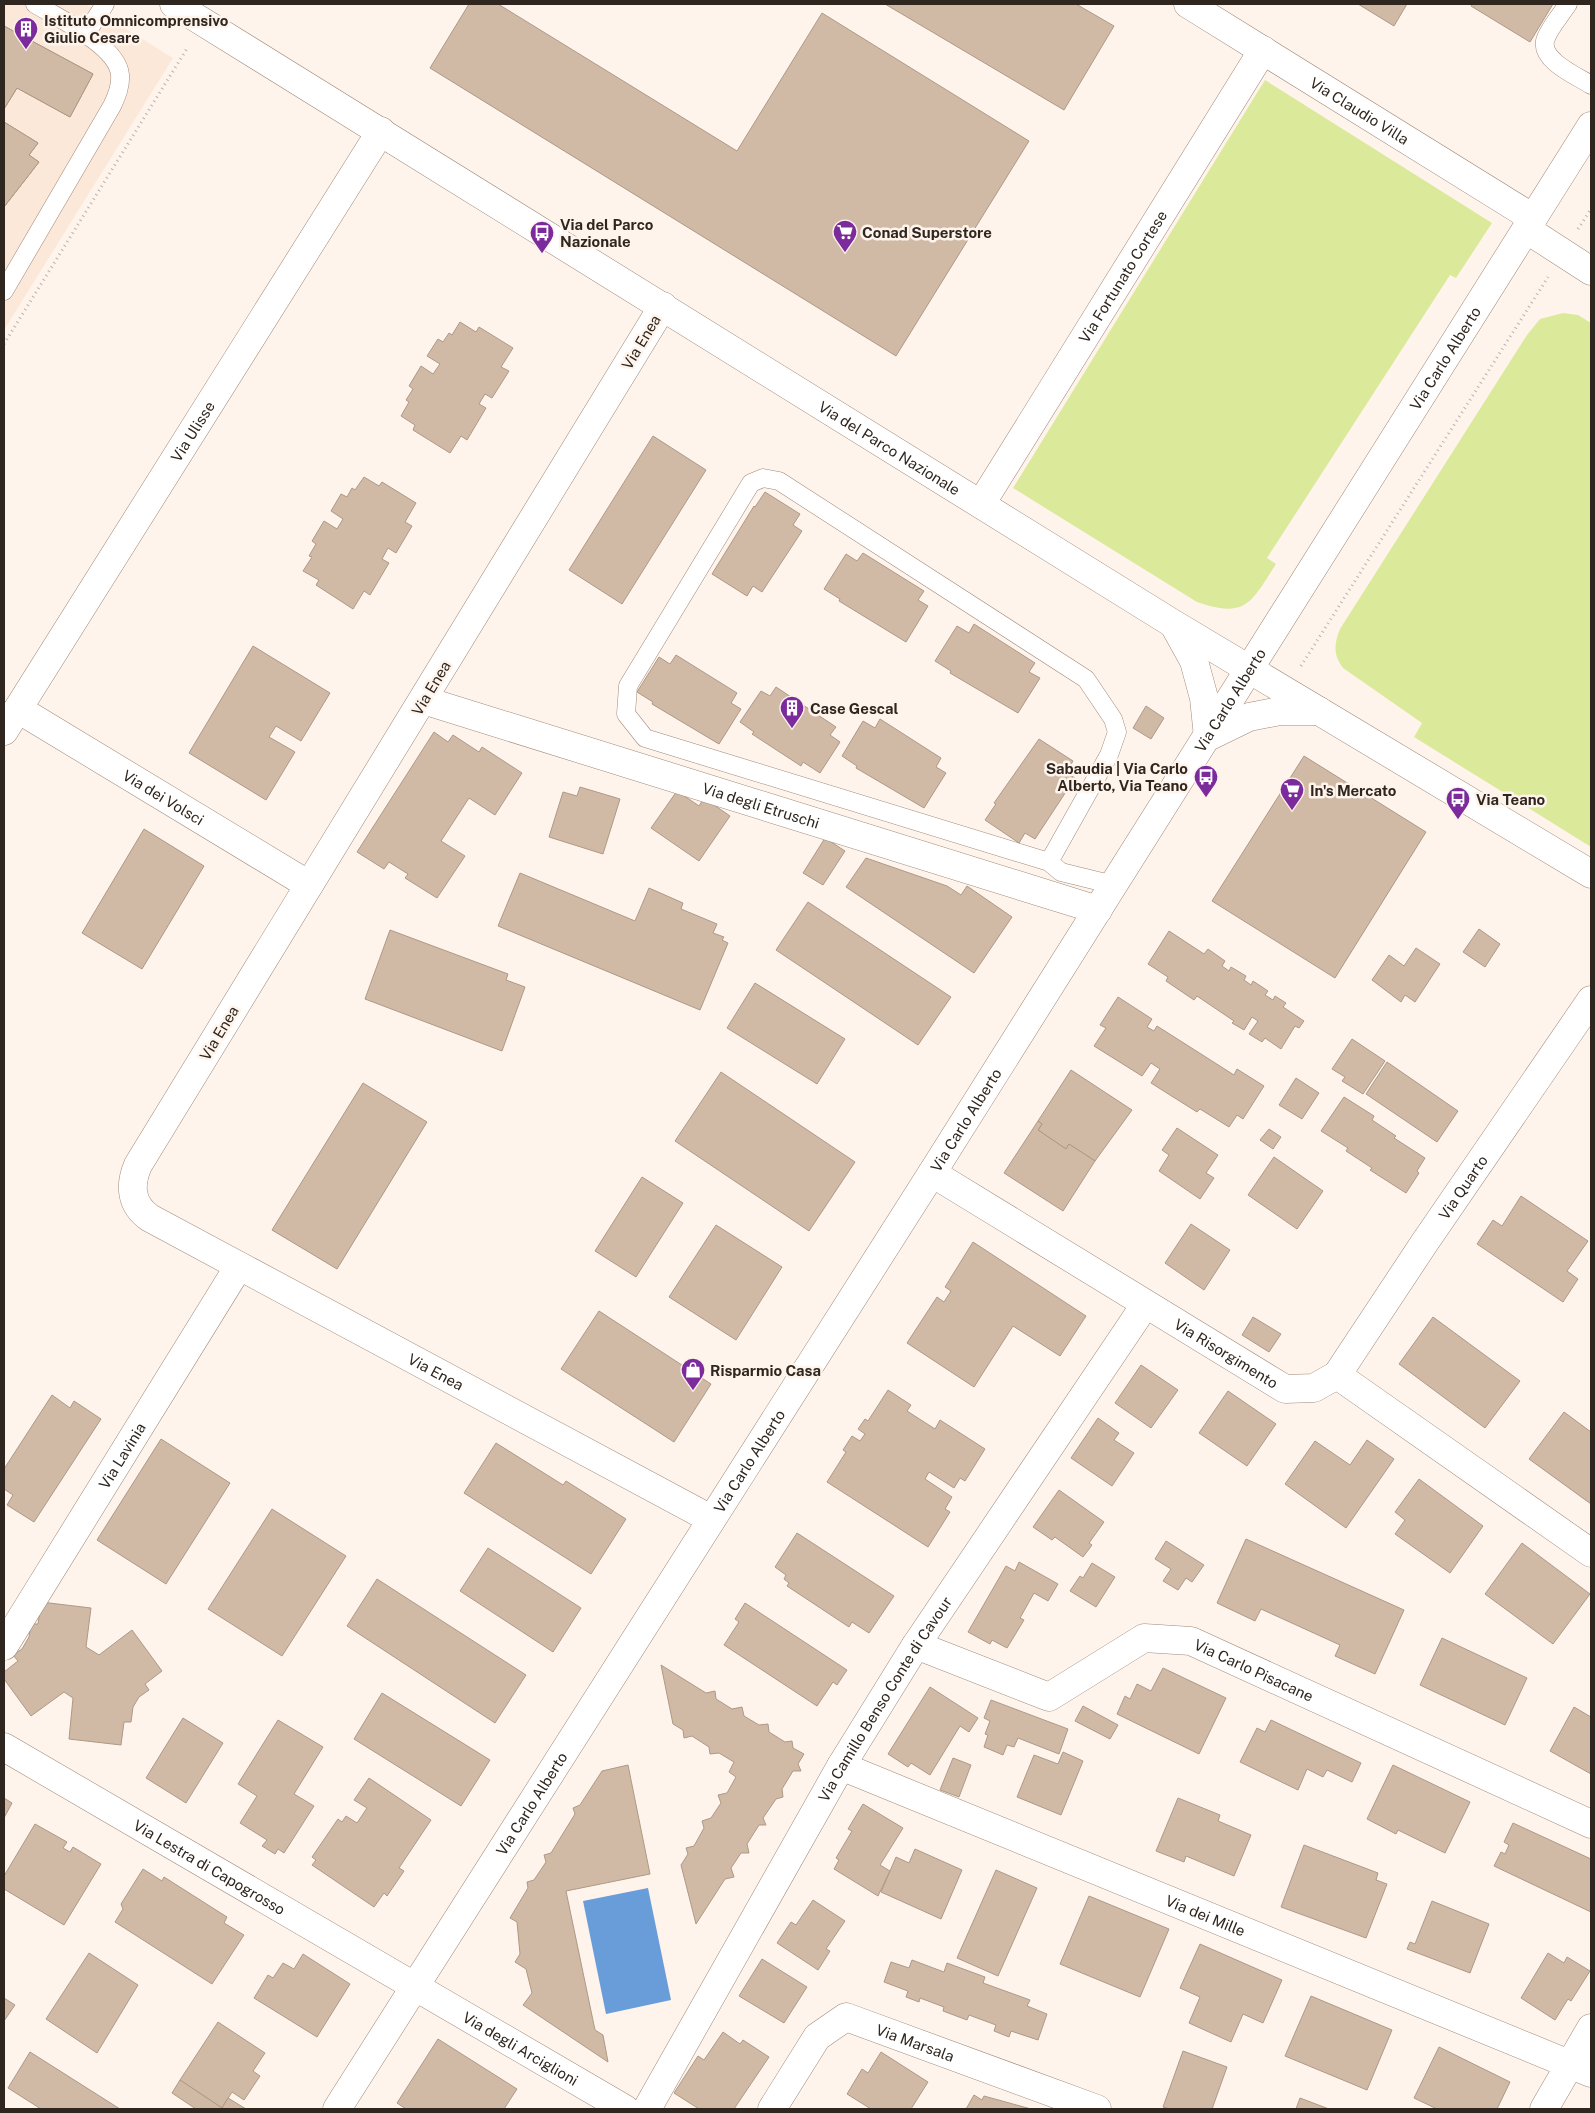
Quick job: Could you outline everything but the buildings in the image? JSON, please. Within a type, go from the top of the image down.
[{"type":"street","name":"Via del Parco Nazionale","points":[[174,4],[1250,670]]},
{"type":"street","name":"Via Claudio Villa","points":[[1188,4],[1263,50],[1529,223],[1591,271]]},
{"type":"street","name":"Via Fortunato Cortese","points":[[981,504],[1263,50]]},
{"type":"street","name":"Via Carlo Alberto","points":[[336,2109],[1208,737],[1591,126]]},
{"type":"street","name":"Via Ulisse","points":[[4,731],[381,131]]},
{"type":"street","name":"Via Enea","points":[[663,306],[424,700],[138,1165],[132,1182],[133,1196],[136,1205],[142,1213],[711,1519]]},
{"type":"street","name":"Via del Parco Nazionale","points":[[1172,623],[1194,661],[1204,698],[1208,737]]},
{"type":"street","points":[[1250,670],[1591,874]]},
{"type":"street","name":"Via degli Etruschi","points":[[424,700],[1098,910]]},
{"type":"street","name":"Via dei Volsci","points":[[18,708],[309,885]]},
{"type":"street","points":[[1208,737],[1248,718],[1280,711],[1320,711]]},
{"type":"street","name":"Via Quarto","points":[[1337,1375],[1425,1242],[1591,1000]]},
{"type":"street","name":"Via Risorgimento","points":[[932,1173],[1145,1305],[1286,1389],[1314,1388],[1337,1375]]},
{"type":"street","name":"Via Lavinia","points":[[4,1646],[239,1266]]},
{"type":"street","name":"Via Camillo Benso Conte di Cavour","points":[[647,2109],[841,1766],[916,1645],[1145,1305]]},
{"type":"street","points":[[1337,1375],[1591,1553]]},
{"type":"street","name":"Via Carlo Pisacane","points":[[916,1645],[1049,1697],[1144,1638],[1191,1641],[1591,1824]]},
{"type":"street","name":"Via Lestra di Capogrosso","points":[[4,1747],[414,1987]]},
{"type":"street","name":"Via dei Mille","points":[[841,1766],[1581,2068]]},
{"type":"street","name":"Via degli Arciglioni","points":[[414,1987],[625,2109]]},
{"type":"street","name":"Via Marsala","points":[[772,2109],[816,2037],[846,2016],[1097,2109]]},
{"type":"street","points":[[1544,2109],[1581,2068],[1591,2028]]},
{"type":"lane","points":[[4,291],[117,95],[120,74],[116,63],[98,44],[35,4]]},
{"type":"lane","points":[[84,35],[105,4]]},
{"type":"lane","points":[[1568,4],[1545,41],[1545,49],[1551,60],[1591,85]]},
{"type":"lane","points":[[1049,862],[1109,756],[1117,732],[1113,718],[1086,679],[779,481],[763,478],[751,484],[628,686],[626,714],[644,738],[1049,862],[1061,872],[1114,885]]},
{"type":"path","points":[[4,344],[203,22]]},
{"type":"path","points":[[1575,234],[1591,209]]},
{"type":"path","points":[[1286,692],[1548,276]]},
{"type":"shaded area","points":[[4,4],[86,4],[173,58],[4,330]]},
{"type":"green space","points":[[1265,80],[1492,223],[1456,278],[1450,275],[1267,558],[1276,564],[1260,589],[1246,604],[1237,608],[1226,609],[1197,602],[1013,488]]},
{"type":"green space","points":[[1563,313],[1578,315],[1591,323],[1591,847],[1414,737],[1422,723],[1343,668],[1336,654],[1340,629],[1527,335],[1540,319]]},
{"type":"water","points":[[648,1888],[671,2000],[606,2014],[583,1901]]},
{"type":"place","name":"Istituto Omnicomprensivo Giulio Cesare","points":[[26,50]]},
{"type":"place","name":"Conad Superstore","points":[[845,253]]},
{"type":"place","name":"Via del Parco Nazionale","points":[[542,254]]},
{"type":"place","name":"Case Gescal","points":[[792,729]]},
{"type":"place","name":"Sabaudia | Via Carlo Alberto, Via Teano","points":[[1206,798]]},
{"type":"place","name":"In's Mercato","points":[[1292,811]]},
{"type":"place","name":"Via Teano","points":[[1458,820]]},
{"type":"place","name":"Risparmio Casa","points":[[693,1391]]}]
